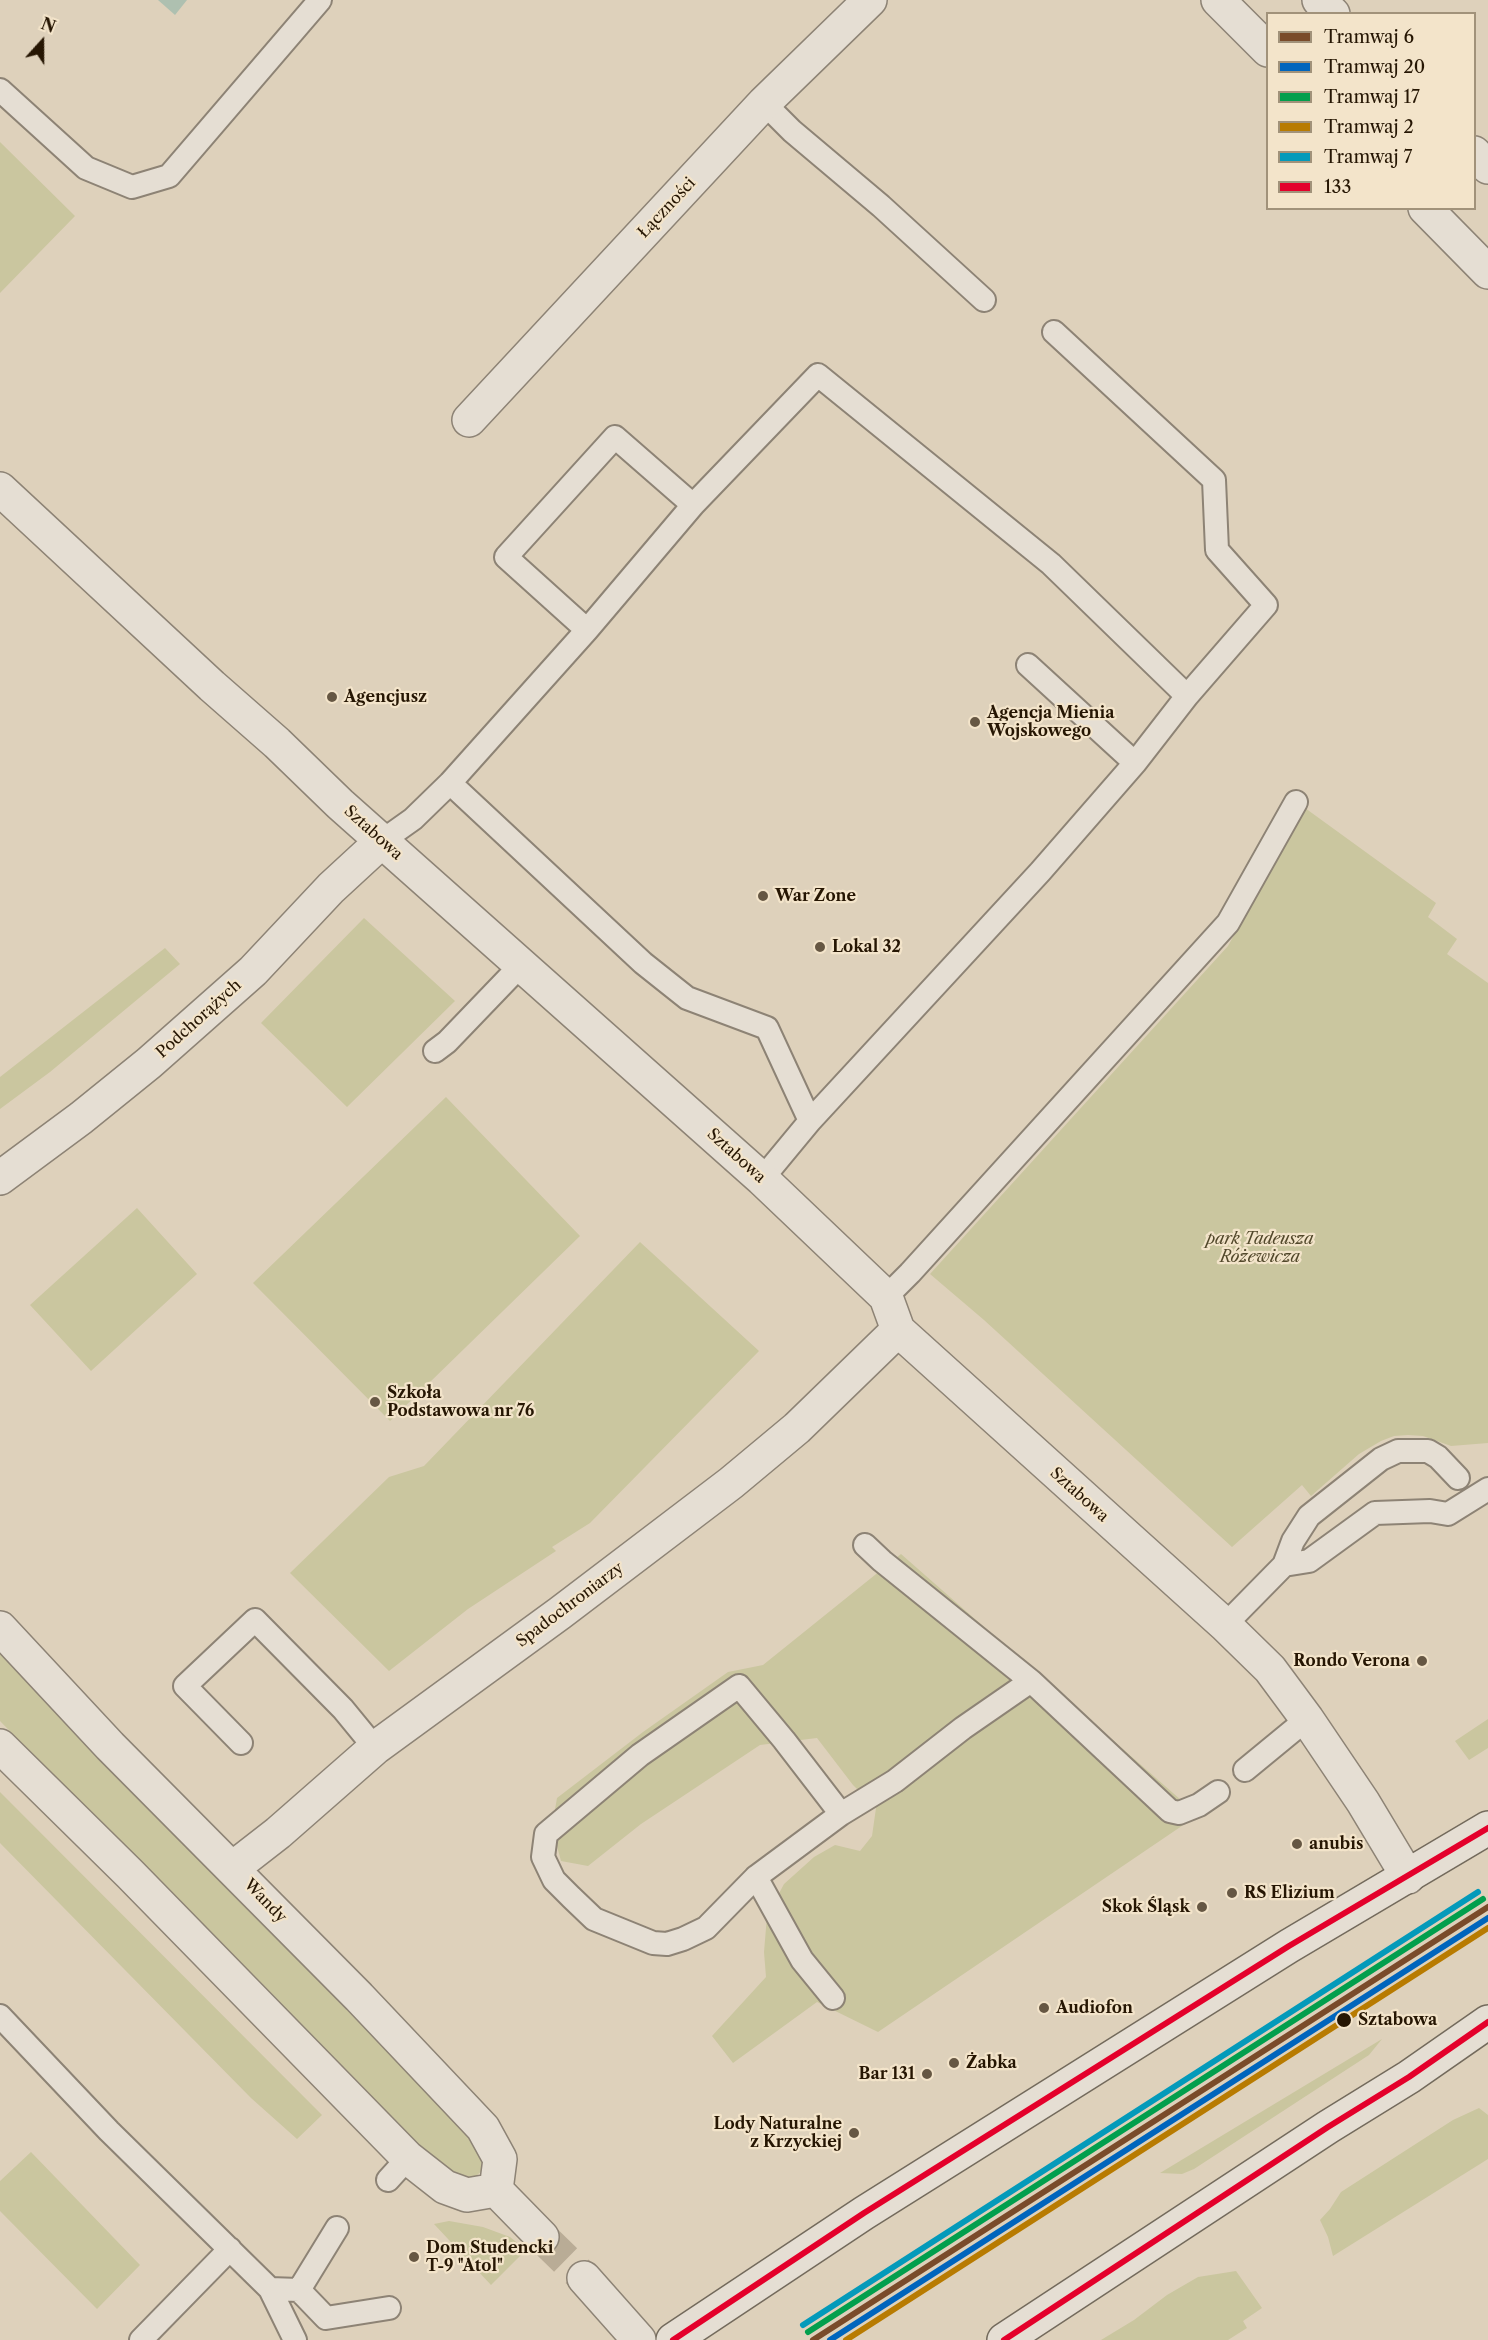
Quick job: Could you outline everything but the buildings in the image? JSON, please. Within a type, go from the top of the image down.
[{"type":"street","name":"Łączności","points":[[469,420],[764,103],[870,0]]},
{"type":"street","points":[[1218,0],[1266,48]]},
{"type":"street","points":[[1319,0],[1330,12]]},
{"type":"street","points":[[1476,155],[1488,167]]},
{"type":"street","points":[[1427,210],[1488,272]]},
{"type":"street","name":"Sztabowa","points":[[0,489],[520,966],[762,1179],[886,1297],[898,1330],[1270,1669],[1307,1719],[1376,1822],[1408,1877]]},
{"type":"street","name":"Podchorążych","points":[[0,1178],[81,1118],[149,1063],[253,971],[331,888],[382,841]]},
{"type":"street","name":"Spadochroniarzy","points":[[233,1868],[278,1833],[375,1748],[562,1612],[731,1484],[798,1428],[898,1330]]},
{"type":"street","name":"Wandy","points":[[0,1628],[111,1746],[359,1996],[483,2128],[500,2159],[496,2190]]},
{"type":"street","points":[[0,1746],[130,1874],[398,2169],[467,2195],[496,2190],[542,2237]]},
{"type":"street","points":[[673,2340],[864,2213],[1289,1946],[1488,1828]]},
{"type":"street","points":[[1004,2340],[1328,2127],[1419,2070],[1488,2022]]},
{"type":"street","points":[[584,2278],[639,2340]]},
{"type":"lane","points":[[0,90],[86,168],[132,187],[169,176],[320,0]]},
{"type":"lane","points":[[764,103],[792,131],[881,206],[984,300]]},
{"type":"lane","points":[[762,1179],[810,1121],[1040,872],[1135,763],[1187,696],[1266,605],[1217,550],[1214,480],[1054,332]]},
{"type":"lane","points":[[382,841],[413,819],[450,783],[587,630],[693,505],[818,375],[1051,564],[1187,696]]},
{"type":"lane","points":[[587,630],[506,557],[615,437],[693,505]]},
{"type":"lane","points":[[1028,665],[1135,763]]},
{"type":"lane","points":[[450,783],[643,963],[687,998],[767,1028],[810,1121]]},
{"type":"lane","points":[[886,1297],[1228,923],[1296,802]]},
{"type":"lane","points":[[435,1052],[520,966]]},
{"type":"lane","points":[[1225,1626],[1284,1565],[1293,1541],[1309,1516],[1381,1459],[1398,1451],[1428,1451],[1438,1457],[1458,1479]]},
{"type":"lane","points":[[1284,1565],[1309,1561],[1375,1513],[1430,1511],[1448,1514],[1488,1489]]},
{"type":"lane","points":[[865,1545],[1031,1681],[1170,1811],[1179,1813],[1199,1805],[1218,1792]]},
{"type":"lane","points":[[241,1743],[185,1686],[255,1620],[343,1709],[375,1748]]},
{"type":"lane","points":[[841,1814],[739,1686],[640,1755],[546,1834],[543,1857],[554,1880],[594,1919],[652,1943],[667,1944],[683,1939],[706,1928],[756,1877],[841,1814],[895,1781],[963,1728],[1031,1681]]},
{"type":"lane","points":[[1245,1770],[1307,1719]]},
{"type":"lane","points":[[756,1877],[802,1960],[833,1998]]},
{"type":"lane","points":[[0,2016],[109,2132],[270,2289],[295,2340]]},
{"type":"lane","points":[[300,2290],[337,2228]]},
{"type":"lane","points":[[141,2340],[230,2250]]},
{"type":"lane","points":[[270,2289],[300,2290],[326,2318],[389,2308]]},
{"type":"green space","points":[[0,142],[75,216],[0,293]]},
{"type":"green space","name":"park Tadeusza Różewicza","points":[[1305,808],[1436,903],[1428,917],[1457,939],[1447,954],[1488,983],[1488,1443],[1451,1446],[1423,1436],[1408,1435],[1394,1436],[1381,1441],[1359,1454],[1311,1496],[1302,1485],[1232,1547],[984,1320],[930,1274],[1228,946]]},
{"type":"green space","points":[[364,918],[455,1001],[347,1107],[261,1023]]},
{"type":"green space","points":[[165,948],[180,964],[50,1072],[0,1109],[0,1077]]},
{"type":"green space","points":[[446,1097],[580,1236],[390,1421],[253,1283]]},
{"type":"green space","points":[[137,1208],[197,1274],[91,1371],[30,1305]]},
{"type":"green space","points":[[640,1242],[759,1351],[590,1523],[552,1547],[556,1551],[468,1609],[389,1671],[290,1573],[389,1477],[424,1466]]},
{"type":"green space","points":[[901,1554],[1198,1815],[878,2032],[817,2002],[733,2063],[712,2036],[766,1977],[764,1952],[767,1916],[784,1884],[814,1857],[835,1845],[860,1851],[872,1836],[876,1808],[853,1785],[817,1738],[760,1745],[641,1824],[588,1866],[561,1861],[552,1827],[557,1798],[643,1732],[728,1672],[763,1665]]},
{"type":"green space","points":[[0,1652],[469,2128],[487,2166],[475,2177],[464,2179],[429,2159],[0,1721]]},
{"type":"green space","points":[[1488,1719],[1488,1748],[1469,1760],[1455,1741]]},
{"type":"green space","points":[[0,1792],[322,2115],[297,2139],[251,2098],[0,1843]]},
{"type":"green space","points":[[1382,2039],[1369,2055],[1194,2169],[1182,2174],[1160,2173]]},
{"type":"green space","points":[[1479,2108],[1488,2115],[1488,2159],[1333,2256],[1320,2220],[1341,2192],[1453,2120]]},
{"type":"green space","points":[[31,2152],[140,2265],[97,2309],[0,2211],[0,2181]]},
{"type":"green space","points":[[449,2221],[483,2227],[510,2237],[526,2250],[491,2285],[434,2224]]},
{"type":"green space","points":[[1236,2271],[1262,2308],[1243,2321],[1247,2328],[1228,2340],[1101,2340],[1198,2277]]},
{"type":"shaded area","points":[[158,0],[187,0],[175,15]]},
{"type":"tunnel","points":[[542,2237],[584,2278]]},
{"type":"tram line","name":"7","points":[[803,2325],[1478,1892]]},
{"type":"tram line","name":"17","points":[[808,2332],[1483,1899]]},
{"type":"tram line","name":"6","points":[[813,2340],[1488,1907]]},
{"type":"tram line","name":"20","points":[[830,2340],[1488,1918]]},
{"type":"tram line","name":"2","points":[[846,2340],[1488,1928]]},
{"type":"transit line","name":"133","points":[[673,2340],[864,2213],[1289,1946],[1488,1828]]},
{"type":"transit line","name":"133","points":[[1004,2340],[1328,2127],[1409,2077],[1488,2022]]},
{"type":"place","name":"Agencjusz","points":[[332,697]]},
{"type":"place","name":"Agencja Mienia Wojskowego","points":[[975,722]]},
{"type":"place","name":"War Zone","points":[[763,896]]},
{"type":"place","name":"Lokal 32","points":[[820,947]]},
{"type":"place","name":"Szkoła Podstawowa nr 76","points":[[375,1402]]},
{"type":"place","name":"Rondo Verona","points":[[1422,1661]]},
{"type":"place","name":"anubis","points":[[1297,1844]]},
{"type":"place","name":"RS Elizium","points":[[1232,1893]]},
{"type":"place","name":"Skok Śląsk","points":[[1202,1907]]},
{"type":"place","name":"Audiofon","points":[[1044,2008]]},
{"type":"place","name":"Sztabowa","points":[[1344,2020]]},
{"type":"place","name":"Żabka","points":[[954,2063]]},
{"type":"place","name":"Bar 131","points":[[927,2074]]},
{"type":"place","name":"Lody Naturalne z Krzyckiej","points":[[854,2133]]},
{"type":"place","name":"Dom Studencki T-9 \"Atol\"","points":[[414,2257]]}]
